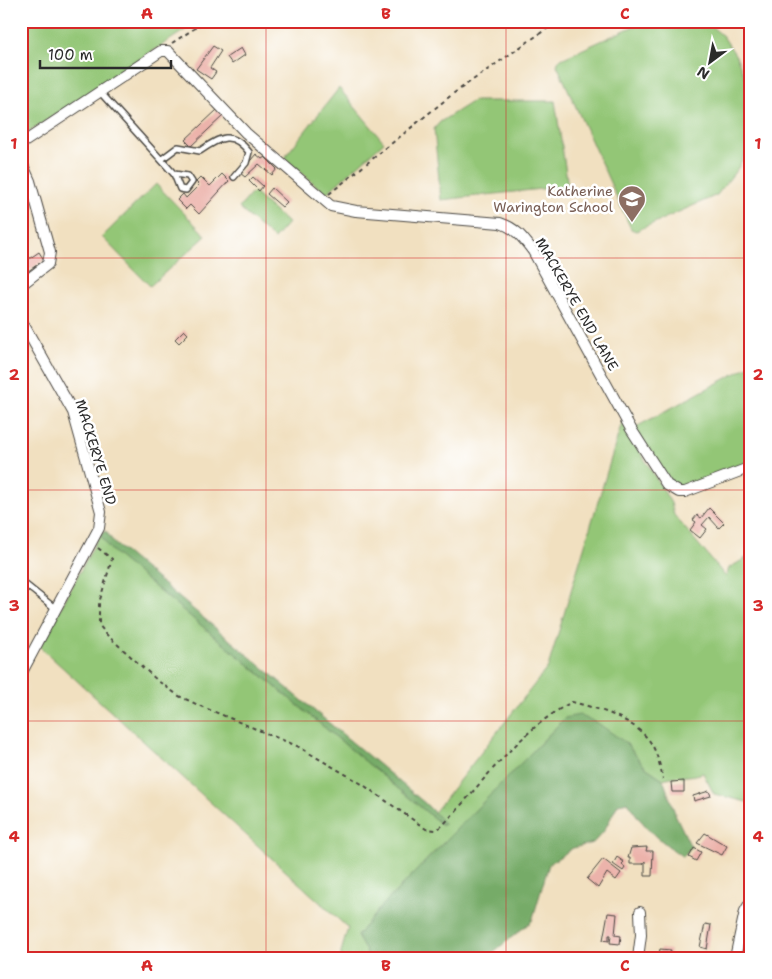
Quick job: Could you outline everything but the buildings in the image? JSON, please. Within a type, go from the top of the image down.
[{"type":"street","points":[[21,144],[101,93],[161,51]]},
{"type":"street","name":"MACKERYE END LANE","points":[[161,51],[168,51],[174,55],[246,132],[331,206],[356,211],[500,223],[511,227],[533,251],[631,429],[667,485],[679,492],[685,492],[751,467]]},
{"type":"street","points":[[21,161],[30,181],[50,252],[48,264],[21,285]]},
{"type":"street","name":"MACKERYE END","points":[[21,674],[99,528],[101,512],[72,412],[23,325]]},
{"type":"street","points":[[735,958],[745,911],[751,901]]},
{"type":"street","points":[[638,958],[641,934],[640,912]]},
{"type":"lane","points":[[101,93],[174,174]]},
{"type":"lane","points":[[162,160],[178,147],[200,151],[218,138],[231,138],[243,145],[249,152],[246,163],[234,177]]},
{"type":"lane","points":[[21,581],[56,609]]},
{"type":"path","points":[[161,51],[206,21]]},
{"type":"path","points":[[321,198],[328,195],[454,93],[558,21]]},
{"type":"path","points":[[745,167],[751,161]]},
{"type":"path","points":[[91,543],[112,559],[99,603],[99,625],[107,635],[158,680],[179,696],[297,746],[362,784],[426,829],[436,830],[442,826],[526,735],[549,714],[572,702],[592,707],[625,721],[648,739],[658,759],[663,779]]},
{"type":"green space","points":[[21,21],[199,21],[21,137]]},
{"type":"green space","points":[[645,21],[705,21],[723,36],[736,56],[749,86],[751,143],[738,168],[717,195],[636,231],[631,229],[557,65],[559,60]]},
{"type":"green space","points":[[339,88],[384,142],[326,194],[284,158]]},
{"type":"green space","points":[[473,101],[555,101],[568,186],[441,200],[434,129],[440,122]]},
{"type":"green space","points":[[156,184],[206,236],[150,286],[102,237]]},
{"type":"green space","points":[[253,192],[288,223],[274,239],[239,208]]},
{"type":"green space","points":[[751,365],[751,464],[683,489],[669,482],[634,428]]},
{"type":"green space","points":[[622,422],[671,503],[674,515],[726,577],[729,568],[751,555],[751,803],[714,794],[703,773],[663,779],[645,767],[626,743],[565,718],[380,908],[357,936],[370,958],[341,958],[348,928],[40,647],[100,534],[109,548],[120,558],[441,824],[444,824],[433,814],[548,667]]},
{"type":"green space","points":[[106,531],[114,543],[426,804],[445,824],[441,824],[120,558],[109,548],[100,534]]},
{"type":"green space","points":[[579,715],[599,724],[626,743],[645,767],[663,779],[676,816],[691,847],[683,857],[639,819],[628,802],[618,804],[604,831],[593,843],[573,848],[549,864],[532,921],[486,958],[370,958],[357,936],[380,908],[565,718]]},
{"type":"green space","points":[[751,904],[750,958],[735,958]]},
{"type":"place","name":"Katherine Warington School","points":[[632,223]]}]
